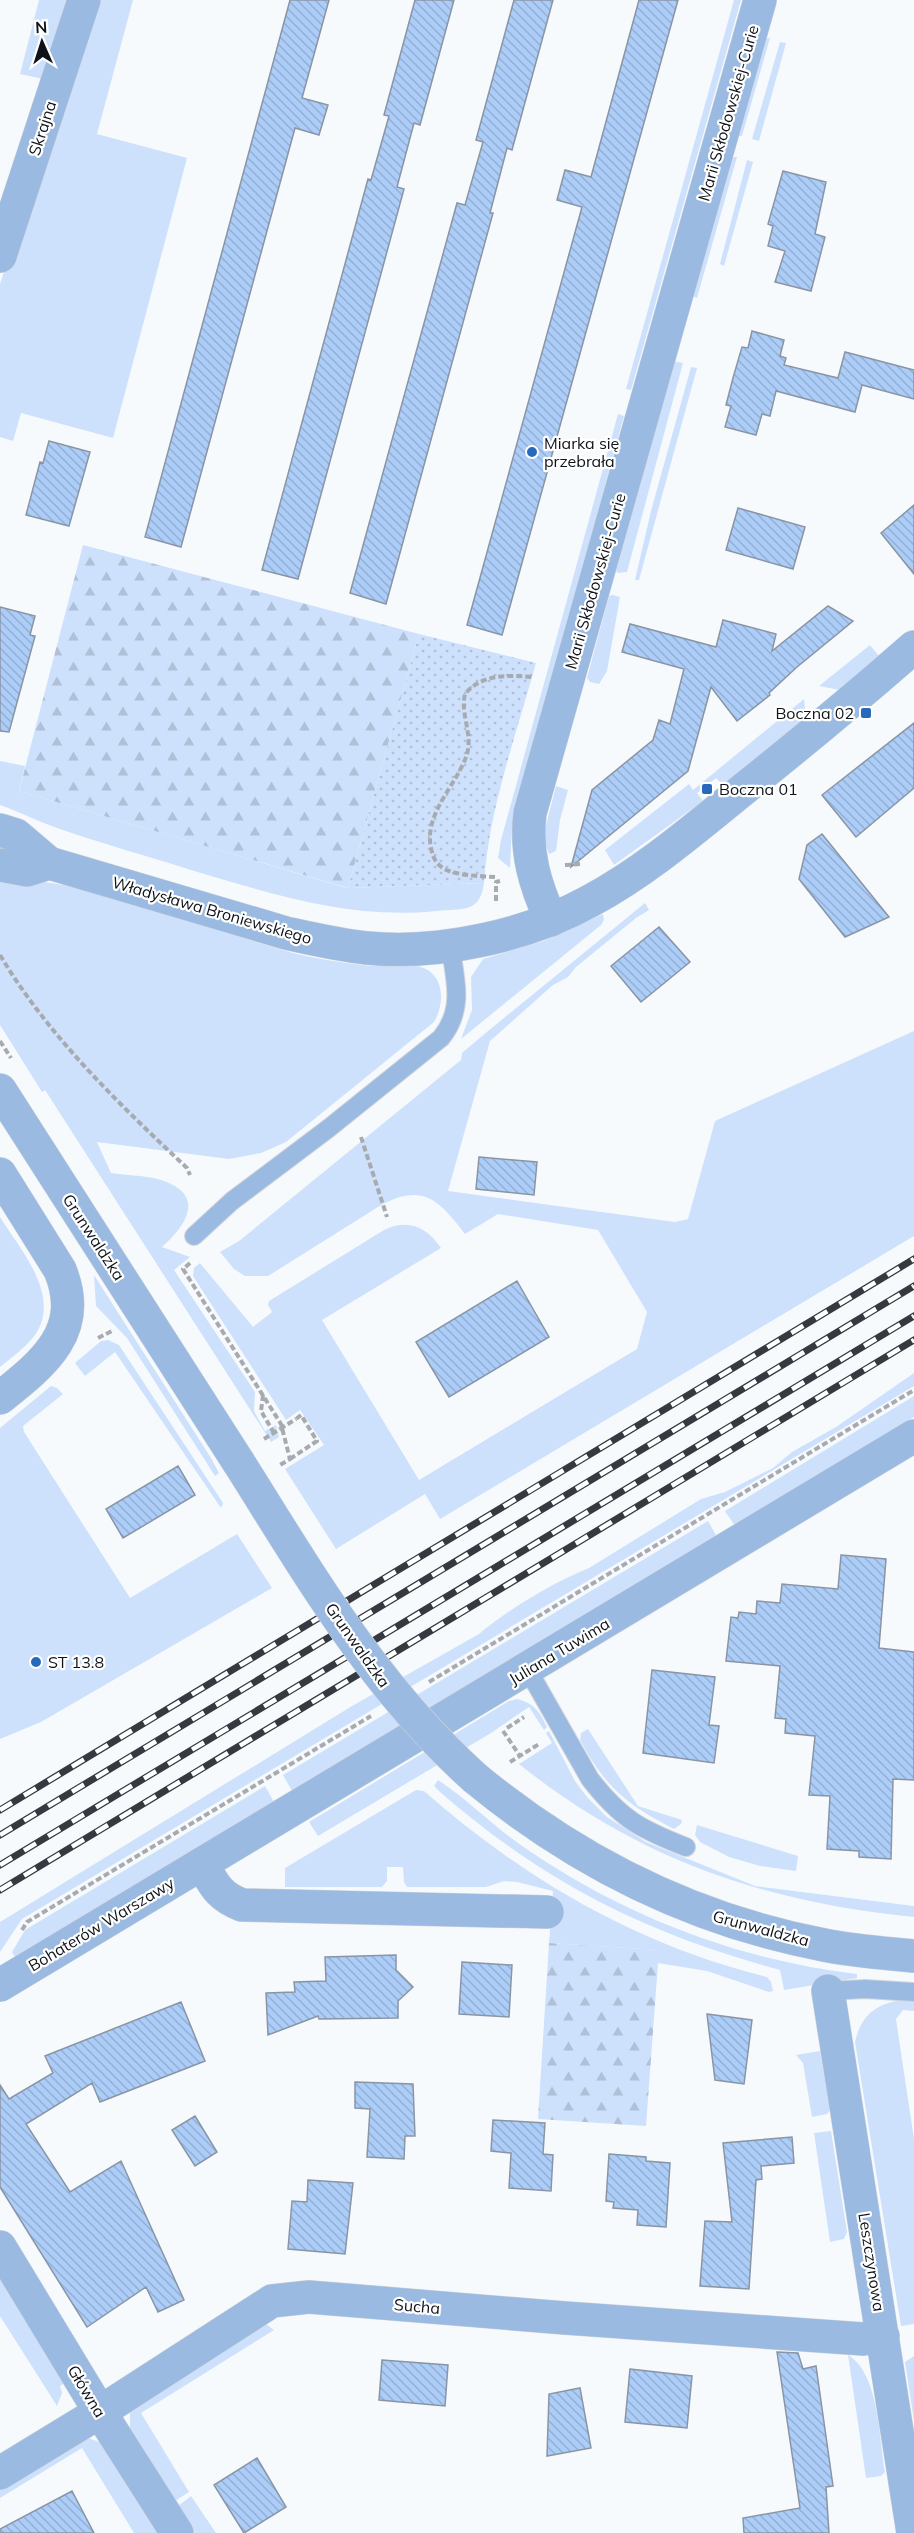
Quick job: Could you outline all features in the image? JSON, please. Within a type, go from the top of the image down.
[{"type":"street","name":"Skrajna","points":[[0,256],[84,0]]},
{"type":"street","name":"Marii Skłodowskiej-Curie","points":[[551,920],[531,863],[528,835],[530,813],[760,0]]},
{"type":"street","name":"Władysława Broniewskiego","points":[[0,830],[16,835],[49,863],[243,921],[322,941],[395,949],[450,945],[519,932],[551,920],[612,889],[670,847],[855,699],[914,648]]},
{"type":"street","name":"Władysława Broniewskiego","points":[[0,866],[27,870],[49,863]]},
{"type":"street","name":"Grunwaldzka","points":[[0,1090],[340,1621],[376,1673],[425,1730],[475,1778],[533,1823],[585,1857],[677,1902],[739,1924],[800,1940],[914,1956]]},
{"type":"street","points":[[0,1174],[60,1270],[67,1286],[68,1301],[63,1332],[51,1352],[7,1392]]},
{"type":"street","name":"Juliana Tuwima","points":[[202,1864],[914,1436]]},
{"type":"street","points":[[202,1864],[218,1890],[228,1899],[242,1905],[547,1912]]},
{"type":"street","name":"Bohaterów Warszawy","points":[[0,1985],[202,1864]]},
{"type":"street","name":"Leszczynowa","points":[[828,1991],[884,2336],[913,2533]]},
{"type":"street","name":"Główna","points":[[0,2247],[177,2533]]},
{"type":"street","name":"Sucha","points":[[0,2473],[100,2412],[272,2301],[286,2298],[309,2297],[565,2318],[863,2338],[884,2336]]},
{"type":"lane","points":[[194,1236],[232,1201],[329,1128],[441,1038],[454,1020],[457,1003],[450,945]]},
{"type":"lane","points":[[528,1670],[602,1796],[631,1823],[686,1847]]},
{"type":"lane","points":[[828,1991],[865,1989],[914,1992]]},
{"type":"path","points":[[495,877],[451,872],[438,864],[430,848],[432,824],[468,752],[469,736],[463,701],[465,694],[478,683],[489,679],[514,676],[538,678]]},
{"type":"path","points":[[494,905],[496,882],[504,881]]},
{"type":"path","points":[[0,955],[21,991],[74,1055],[124,1110],[187,1168],[190,1175]]},
{"type":"path","points":[[360,1133],[387,1217]]},
{"type":"path","points":[[425,1684],[914,1390]]},
{"type":"path","points":[[263,1395],[261,1411],[274,1433]]},
{"type":"path","points":[[266,1437],[301,1415],[317,1441],[290,1459]]},
{"type":"path","points":[[16,1939],[27,1922],[374,1714]]},
{"type":"path","points":[[522,1718],[505,1729],[522,1755]]},
{"type":"path","points":[[513,1760],[539,1744]]},
{"type":"green space","points":[[39,0],[74,0],[48,80],[20,74]]},
{"type":"green space","points":[[94,0],[133,0],[97,134],[187,158],[113,438],[21,413],[13,441],[0,437],[0,284]]},
{"type":"green space","points":[[734,0],[741,0],[631,390],[626,389]]},
{"type":"green space","points":[[770,38],[742,136],[739,136],[737,133],[763,39]]},
{"type":"green space","points":[[780,42],[786,43],[759,141],[752,139]]},
{"type":"green space","points":[[737,157],[697,298],[692,296],[730,159]]},
{"type":"green space","points":[[747,160],[753,162],[724,266],[720,264]]},
{"type":"green space","points":[[673,361],[683,363],[627,572],[618,573],[616,571]]},
{"type":"green space","points":[[691,367],[697,368],[639,580],[635,580],[651,511]]},
{"type":"green space","points":[[618,414],[624,416],[512,827],[510,868],[498,858],[501,840]]},
{"type":"green space","points":[[83,545],[419,634],[348,888],[19,791]]},
{"type":"green space","points":[[609,596],[620,597],[607,671],[599,684],[590,682],[587,678]]},
{"type":"green space","points":[[419,634],[536,663],[497,800],[484,883],[348,888]]},
{"type":"green space","points":[[870,645],[879,656],[840,690],[819,686]]},
{"type":"green space","points":[[804,699],[806,718],[724,786],[716,778],[697,793],[703,801],[614,865],[605,850],[689,784],[693,790]]},
{"type":"green space","points":[[0,761],[25,766],[19,791],[347,888],[484,883],[482,893],[474,905],[462,909],[405,913],[374,912],[312,903],[252,888],[76,834],[0,805]]},
{"type":"green space","points":[[556,786],[568,790],[560,820],[556,851],[549,854],[544,841],[544,833]]},
{"type":"green space","points":[[0,875],[76,887],[293,953],[371,966],[420,967],[432,973],[437,979],[441,1001],[434,1022],[286,1142],[261,1153],[229,1159],[97,1142],[111,1173],[165,1181],[181,1191],[187,1199],[188,1207],[182,1225],[162,1247],[190,1257],[174,1270],[255,1392],[254,1411],[265,1431],[276,1425],[279,1437],[271,1442],[45,1090],[42,1092],[0,1025]]},
{"type":"green space","points":[[645,903],[649,910],[576,967],[568,977],[553,985],[490,1041],[448,1191],[675,1222],[688,1219],[715,1121],[914,1031],[914,1236],[440,1519],[425,1494],[336,1549],[285,1469],[324,1445],[300,1410],[286,1420],[193,1276],[194,1268],[200,1263],[253,1327],[272,1312],[268,1305],[269,1301],[384,1230],[393,1226],[409,1225],[430,1235],[441,1248],[322,1320],[419,1480],[637,1349],[647,1312],[598,1230],[498,1214],[465,1234],[437,1203],[418,1195],[406,1196],[378,1207],[268,1276],[245,1276],[234,1269],[220,1252],[239,1241],[461,1060],[462,1053]]},
{"type":"green space","points":[[603,914],[604,920],[601,925],[461,1039],[472,1010],[471,977],[483,959],[543,941]]},
{"type":"green space","points":[[0,1217],[34,1272],[44,1302],[43,1317],[34,1337],[0,1367]]},
{"type":"green space","points":[[94,1275],[211,1458],[219,1473],[215,1476],[127,1338],[96,1306]]},
{"type":"green space","points":[[108,1340],[119,1345],[223,1503],[221,1508],[115,1352],[85,1376],[75,1363],[101,1341]]},
{"type":"green space","points":[[914,1373],[914,1386],[22,1919],[0,1952],[0,1922],[352,1706],[479,1634],[531,1597],[589,1568],[701,1499],[725,1492],[773,1468],[792,1452],[836,1427]]},
{"type":"green space","points":[[51,1386],[63,1394],[23,1426],[24,1432],[130,1598],[237,1534],[272,1588],[41,1722],[0,1739],[0,1428]]},
{"type":"green space","points":[[914,1396],[914,1417],[735,1526],[725,1511]]},
{"type":"green space","points":[[708,1521],[717,1537],[292,1791],[283,1775]]},
{"type":"green space","points":[[517,1699],[536,1709],[547,1727],[544,1730],[529,1707],[491,1733],[318,1836],[309,1822],[509,1701]]},
{"type":"green space","points":[[588,1729],[638,1806],[682,1820],[681,1824],[674,1829],[630,1803],[609,1783],[580,1740],[581,1733]]},
{"type":"green space","points":[[549,1731],[575,1781],[587,1797],[607,1817],[646,1842],[755,1886],[914,1906],[914,1917],[805,1900],[754,1887],[656,1850],[610,1826],[564,1797],[519,1764],[552,1743],[546,1733]]},
{"type":"green space","points":[[438,1780],[531,1852],[568,1876],[646,1916],[728,1947],[813,1967],[857,1974],[857,1978],[784,1990],[780,1970],[731,1956],[641,1922],[559,1879],[480,1825],[434,1786]]},
{"type":"green space","points":[[265,1786],[274,1802],[15,1957],[12,1952],[25,1930]]},
{"type":"green space","points":[[416,1790],[424,1791],[502,1853],[584,1905],[673,1947],[767,1977],[773,1991],[769,1992],[707,1971],[658,1963],[658,1950],[549,1943],[553,1891],[517,1882],[504,1881],[486,1887],[407,1887],[404,1882],[403,1867],[387,1867],[387,1881],[382,1887],[285,1887],[285,1868]]},
{"type":"green space","points":[[697,1825],[798,1856],[796,1871],[760,1866],[729,1857],[700,1842],[695,1835]]},
{"type":"green space","points":[[549,1943],[659,1950],[646,2126],[538,2119]]},
{"type":"green space","points":[[901,2000],[914,2002],[914,2011],[903,2010],[896,2019],[914,2139],[914,2324],[901,2326],[855,2042],[861,2025],[870,2013],[884,2005]]},
{"type":"green space","points":[[820,2051],[830,2110],[827,2114],[812,2117],[803,2063],[796,2055]]},
{"type":"green space","points":[[831,2131],[847,2232],[844,2239],[830,2242],[814,2133]]},
{"type":"green space","points":[[0,2271],[68,2381],[60,2386],[62,2393],[57,2406],[0,2316]]},
{"type":"green space","points":[[265,2323],[274,2330],[141,2413],[189,2492],[175,2501],[130,2431],[130,2413],[137,2404]]},
{"type":"green space","points":[[848,2355],[866,2376],[872,2391],[885,2472],[881,2476],[866,2478]]},
{"type":"green space","points":[[914,2356],[914,2421],[905,2362]]},
{"type":"green space","points":[[88,2438],[102,2443],[159,2533],[134,2533],[82,2448],[0,2498],[0,2487]]},
{"type":"green space","points":[[191,2496],[216,2533],[195,2533],[178,2506]]},
{"type":"building","points":[[290,0],[329,0],[302,98],[328,105],[319,135],[295,128],[181,547],[145,537]]},
{"type":"building","points":[[415,0],[454,0],[420,125],[414,123],[397,187],[404,189],[298,579],[262,570],[368,179],[371,180],[389,116],[384,115]]},
{"type":"building","points":[[514,0],[553,0],[512,150],[507,148],[490,213],[493,213],[386,604],[350,593],[457,203],[465,205],[483,142],[476,140]]},
{"type":"building","points":[[639,0],[678,0],[502,635],[467,625],[582,207],[557,200],[565,170],[591,177]]},
{"type":"building","points":[[783,171],[826,182],[815,234],[825,237],[811,291],[775,282],[785,251],[768,246],[773,226],[768,224]]},
{"type":"building","points":[[752,331],[784,340],[780,356],[786,358],[784,365],[838,378],[845,352],[914,370],[914,399],[862,385],[855,412],[776,391],[770,416],[762,414],[756,435],[725,427],[731,406],[726,405],[733,378],[742,347],[748,348]]},
{"type":"building","points":[[49,441],[90,452],[69,526],[26,515],[40,462],[43,463]]},
{"type":"building","points":[[914,505],[914,574],[881,533]]},
{"type":"building","points":[[738,508],[805,527],[793,569],[726,550]]},
{"type":"building","points":[[828,606],[853,621],[797,667],[769,693],[770,695],[737,721],[711,687],[688,771],[571,867],[592,790],[653,740],[659,720],[670,724],[684,669],[622,652],[630,624],[716,647],[723,620],[776,634],[772,651]]},
{"type":"building","points":[[0,607],[35,616],[30,635],[35,636],[9,732],[0,731]]},
{"type":"building","points":[[914,723],[914,788],[856,837],[822,795]]},
{"type":"building","points":[[822,834],[889,917],[845,937],[799,879],[807,845]]},
{"type":"building","points":[[659,927],[690,962],[641,1002],[611,966]]},
{"type":"building","points":[[479,1157],[537,1162],[534,1195],[476,1189]]},
{"type":"building","points":[[517,1281],[549,1337],[449,1397],[416,1342]]},
{"type":"building","points":[[178,1466],[195,1495],[123,1538],[106,1509]]},
{"type":"building","points":[[841,1555],[886,1559],[879,1648],[914,1652],[914,1780],[893,1779],[891,1859],[859,1857],[859,1851],[827,1849],[830,1796],[809,1795],[815,1736],[785,1733],[786,1719],[775,1718],[780,1666],[726,1661],[731,1617],[738,1618],[739,1612],[756,1614],[757,1601],[780,1603],[782,1584],[838,1589]]},
{"type":"building","points":[[652,1670],[715,1677],[709,1725],[719,1726],[714,1763],[643,1753]]},
{"type":"building","points":[[396,1955],[396,1970],[413,1987],[398,2001],[398,2018],[319,2019],[318,2016],[268,2035],[266,1993],[295,1992],[294,1982],[326,1981],[325,1957]]},
{"type":"building","points":[[462,1962],[512,1965],[509,2017],[459,2014]]},
{"type":"building","points":[[181,2002],[205,2061],[100,2102],[92,2083],[26,2124],[70,2192],[121,2161],[184,2300],[158,2312],[146,2287],[87,2327],[0,2187],[0,2085],[9,2099],[53,2073],[45,2056]]},
{"type":"building","points":[[707,2014],[752,2020],[744,2084],[715,2080]]},
{"type":"building","points":[[355,2082],[413,2084],[415,2136],[405,2136],[404,2159],[367,2157],[370,2109],[355,2108]]},
{"type":"building","points":[[195,2116],[217,2152],[195,2166],[172,2130]]},
{"type":"building","points":[[493,2120],[545,2123],[543,2154],[553,2155],[551,2191],[509,2188],[511,2153],[491,2151]]},
{"type":"building","points":[[792,2137],[794,2163],[761,2166],[762,2179],[756,2180],[749,2289],[700,2286],[705,2221],[732,2222],[723,2143]]},
{"type":"building","points":[[609,2154],[646,2157],[646,2161],[670,2163],[666,2227],[637,2225],[638,2210],[613,2208],[614,2202],[606,2201]]},
{"type":"building","points":[[308,2180],[353,2183],[345,2254],[288,2249],[292,2201],[307,2202]]},
{"type":"building","points":[[777,2352],[798,2353],[803,2369],[816,2366],[833,2486],[826,2487],[829,2533],[744,2533],[743,2518],[800,2508]]},
{"type":"building","points":[[382,2360],[448,2365],[445,2406],[379,2400]]},
{"type":"building","points":[[630,2369],[692,2376],[687,2428],[625,2422]]},
{"type":"building","points":[[580,2388],[591,2448],[547,2456],[549,2394]]},
{"type":"building","points":[[257,2458],[286,2507],[244,2533],[214,2485]]},
{"type":"building","points":[[72,2491],[94,2533],[0,2533],[0,2529]]},
{"type":"railway","points":[[0,1810],[914,1259]]},
{"type":"railway","points":[[0,1835],[914,1286]]},
{"type":"railway","points":[[0,1865],[914,1316]]},
{"type":"railway","points":[[0,1890],[914,1340]]},
{"type":"place","name":"Miarka się przebrała","points":[[532,452]]},
{"type":"place","name":"Boczna 02","points":[[866,713]]},
{"type":"place","name":"Boczna 01","points":[[707,789]]},
{"type":"place","name":"ST 13.8","points":[[36,1662]]}]
